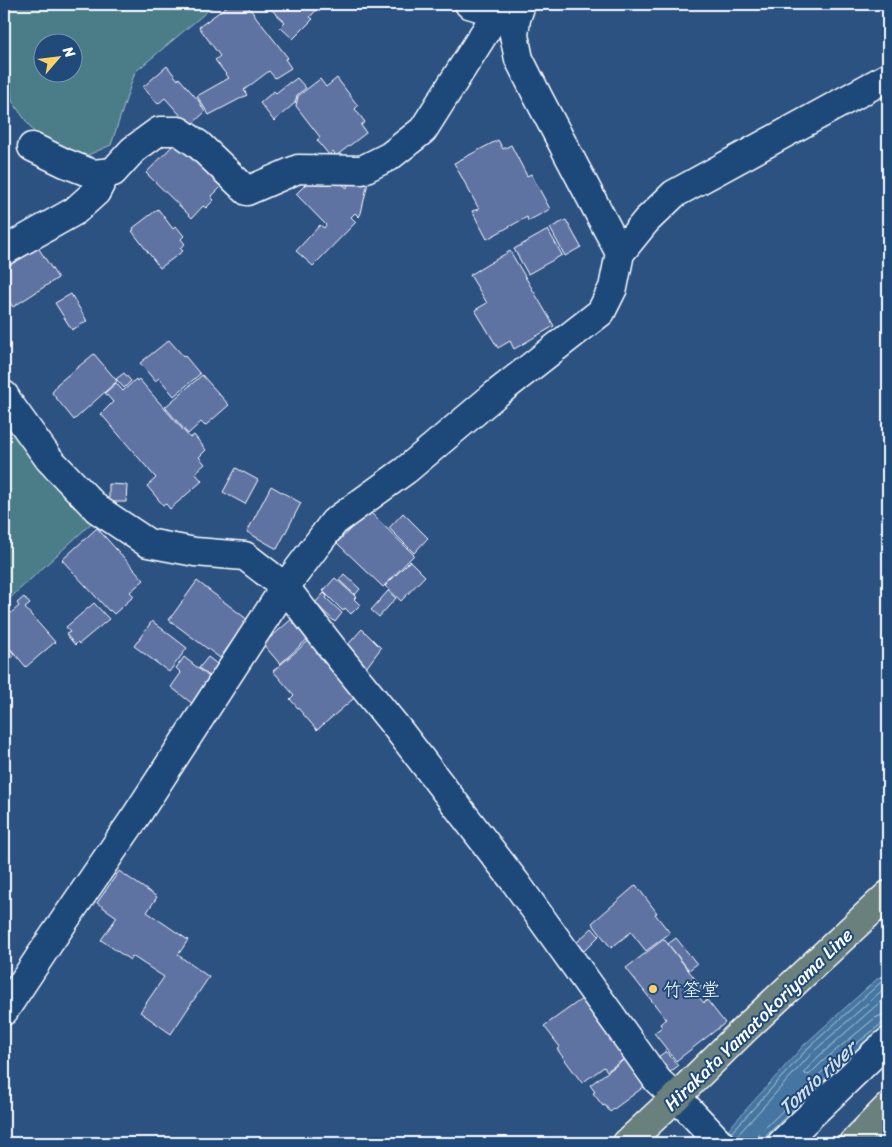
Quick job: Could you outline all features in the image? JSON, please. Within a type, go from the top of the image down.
[{"type":"main road","name":"Hirakata Yamatokoriyama Line","points":[[627,1143],[681,1103],[746,1029],[888,894]]},
{"type":"main road","points":[[853,1143],[888,1107]]},
{"type":"street","points":[[468,4],[511,12]]},
{"type":"street","points":[[32,147],[93,174],[106,173],[113,172],[133,150],[160,131],[179,131],[199,144],[247,191],[298,169],[362,170],[390,156],[423,130],[511,12]]},
{"type":"street","points":[[511,12],[519,59],[620,253]]},
{"type":"street","points":[[4,1011],[136,816],[285,587],[334,522],[406,470],[496,394],[600,312],[613,288],[620,253],[646,221],[674,194],[888,77]]},
{"type":"street","points":[[4,251],[75,212],[96,192],[106,173]]},
{"type":"street","points":[[4,395],[49,459],[97,509],[148,543],[195,552],[244,556],[285,587],[510,875],[658,1081],[720,1143]]},
{"type":"street","points":[[782,1143],[888,1042]]},
{"type":"green space","points":[[4,4],[216,4],[135,72],[111,145],[81,158],[36,135],[12,101]]},
{"type":"green space","points":[[4,410],[96,519],[8,600],[4,600]]},
{"type":"water","name":"Tomio river","points":[[888,972],[888,1032],[835,1076],[766,1143],[716,1143],[805,1044],[877,979]]},
{"type":"building","points":[[230,4],[246,4],[288,58],[285,59],[291,68],[275,78],[269,71],[244,90],[247,95],[209,115],[197,96],[229,78],[215,60],[220,56],[199,27]]},
{"type":"building","points":[[265,4],[315,4],[319,7],[310,17],[313,19],[293,39],[280,27],[285,22]]},
{"type":"building","points":[[167,66],[199,101],[205,112],[190,126],[165,98],[158,104],[143,87]]},
{"type":"building","points":[[297,78],[306,88],[297,95],[295,103],[274,121],[260,103],[274,91],[276,93]]},
{"type":"building","points":[[337,78],[358,106],[355,109],[365,122],[361,125],[366,133],[336,156],[333,151],[329,155],[317,140],[320,137],[296,106],[298,96],[320,79],[326,87]]},
{"type":"building","points":[[498,140],[503,149],[511,145],[527,176],[531,174],[550,209],[528,221],[527,217],[487,239],[472,211],[479,209],[454,163]]},
{"type":"building","points":[[177,141],[223,185],[211,197],[214,200],[206,208],[203,206],[192,218],[146,173]]},
{"type":"building","points":[[370,174],[361,213],[359,217],[355,213],[351,217],[356,222],[313,266],[296,251],[320,225],[324,228],[326,225],[296,194],[315,175],[324,185],[333,176],[347,188],[349,176]]},
{"type":"building","points":[[158,209],[173,229],[176,226],[184,236],[181,239],[185,244],[180,248],[183,251],[160,268],[132,231],[134,230],[133,228]]},
{"type":"building","points":[[566,220],[581,247],[565,256],[550,228]]},
{"type":"building","points":[[548,230],[562,255],[528,274],[514,249]]},
{"type":"building","points":[[37,246],[58,278],[13,307],[4,293],[4,267]]},
{"type":"building","points":[[510,251],[554,326],[514,349],[510,341],[498,348],[475,310],[487,303],[470,275]]},
{"type":"building","points":[[71,294],[87,321],[72,330],[55,303]]},
{"type":"building","points":[[169,340],[200,374],[174,396],[159,378],[155,381],[140,363]]},
{"type":"building","points":[[94,354],[117,381],[74,420],[52,393],[57,384]]},
{"type":"building","points":[[124,373],[131,381],[124,388],[116,379]]},
{"type":"building","points":[[202,375],[229,405],[205,426],[201,422],[188,434],[165,407]]},
{"type":"building","points":[[136,379],[137,381],[139,379],[190,438],[194,435],[206,450],[199,457],[205,464],[195,473],[202,481],[170,509],[166,504],[163,505],[147,486],[156,478],[101,414],[113,402],[105,393],[116,383],[123,391]]},
{"type":"building","points":[[236,468],[258,480],[245,504],[223,492]]},
{"type":"building","points":[[109,484],[127,485],[126,502],[109,502]]},
{"type":"building","points":[[271,486],[301,503],[277,549],[247,532]]},
{"type":"building","points":[[368,510],[414,555],[383,587],[337,543]]},
{"type":"building","points":[[403,513],[428,538],[414,553],[389,528]]},
{"type":"building","points":[[97,528],[144,580],[130,592],[134,596],[114,614],[109,611],[62,560]]},
{"type":"building","points":[[410,561],[425,576],[401,601],[385,586]]},
{"type":"building","points":[[344,574],[360,589],[355,595],[339,580]]},
{"type":"building","points":[[335,578],[356,597],[354,599],[360,605],[351,614],[345,608],[343,611],[323,591]]},
{"type":"building","points":[[197,581],[248,620],[220,658],[169,620]]},
{"type":"building","points":[[388,591],[396,598],[379,617],[371,610]]},
{"type":"building","points":[[324,593],[327,596],[326,598],[342,613],[335,622],[315,603]]},
{"type":"building","points":[[24,597],[30,604],[25,608],[55,642],[26,667],[4,641],[4,619],[19,606],[17,603]]},
{"type":"building","points":[[94,603],[109,619],[79,644],[78,642],[75,645],[66,634],[70,632],[66,627]]},
{"type":"building","points":[[294,617],[310,637],[280,664],[263,644]]},
{"type":"building","points":[[152,621],[187,648],[169,672],[134,646]]},
{"type":"building","points":[[362,629],[381,648],[363,672],[344,649]]},
{"type":"building","points":[[312,638],[360,693],[317,730],[290,699],[294,695],[273,671]]},
{"type":"building","points":[[4,642],[15,655],[4,664]]},
{"type":"building","points":[[184,657],[213,680],[194,705],[171,687],[181,673],[176,668]]},
{"type":"building","points":[[208,657],[221,667],[212,678],[199,668]]},
{"type":"building","points":[[119,871],[157,897],[147,912],[188,940],[178,955],[209,977],[171,1034],[140,1012],[164,977],[132,956],[130,960],[101,940],[117,917],[97,903]]},
{"type":"building","points":[[636,885],[670,933],[646,951],[631,932],[611,948],[592,923]]},
{"type":"building","points":[[592,928],[599,936],[584,951],[576,943]]},
{"type":"building","points":[[676,938],[697,964],[689,970],[668,944]]},
{"type":"building","points":[[664,939],[703,989],[697,995],[704,1003],[707,1000],[725,1023],[676,1061],[654,1033],[662,1027],[660,1024],[666,1019],[626,968]]},
{"type":"building","points":[[586,996],[627,1057],[607,1071],[604,1067],[582,1083],[557,1049],[560,1047],[544,1026]]},
{"type":"building","points":[[666,1051],[678,1066],[665,1076],[653,1061]]},
{"type":"building","points":[[629,1056],[649,1083],[610,1112],[593,1093],[595,1092],[590,1085]]},
{"type":"place","name":"竹筌堂","points":[[653,989]]}]
